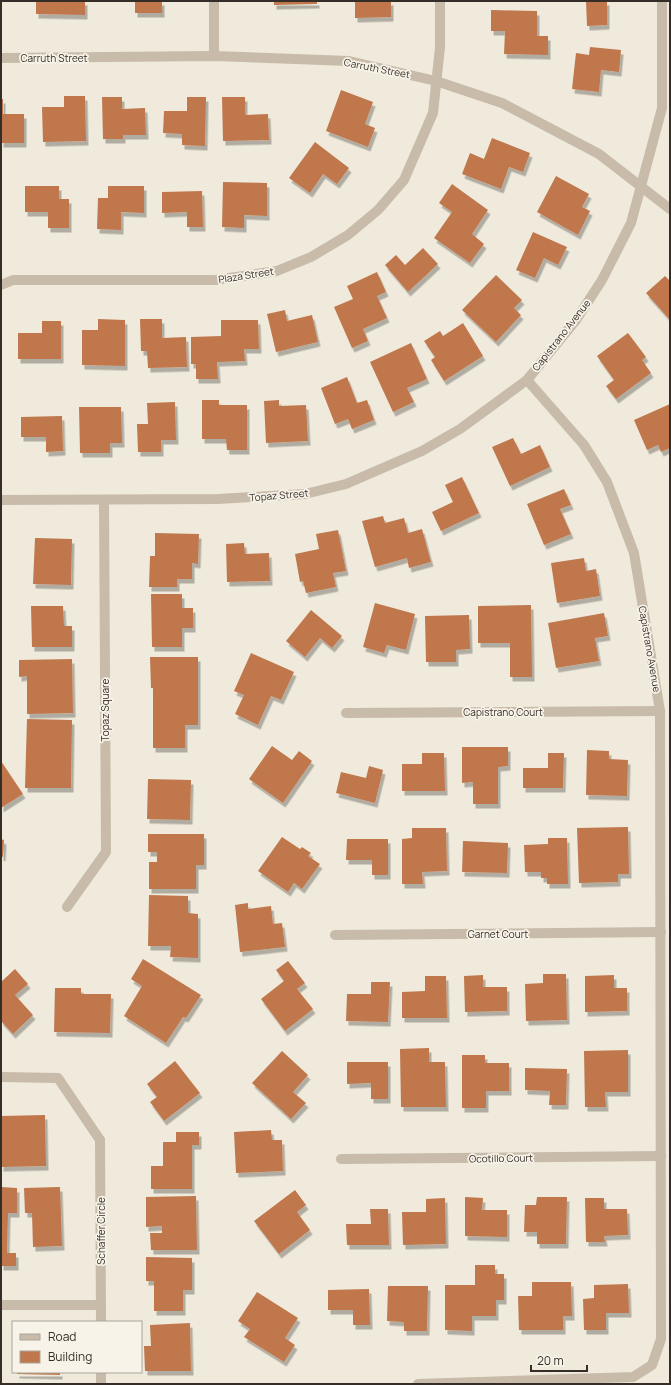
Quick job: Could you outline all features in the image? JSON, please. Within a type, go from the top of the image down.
[{"type":"street","points":[[214,1],[214,56]]},
{"type":"street","name":"Plaza Street","points":[[1,285],[13,280],[216,280],[277,271],[311,257],[348,234],[378,210],[404,180],[433,113],[440,47],[440,1]]},
{"type":"street","name":"Capistrano Avenue","points":[[418,1384],[633,1377],[652,1365],[661,1339],[660,711],[634,553],[606,482],[584,445],[526,380],[576,320],[602,280],[631,223],[662,108],[662,1]]},
{"type":"street","name":"Carruth Street","points":[[1,58],[214,56],[349,61],[436,81],[502,103],[599,154],[670,209]]},
{"type":"street","name":"Topaz Street","points":[[1,500],[218,499],[305,494],[346,484],[422,451],[460,429],[526,380]]},
{"type":"street","name":"Topaz Square","points":[[66,907],[106,852],[104,500]]},
{"type":"street","name":"Capistrano Court","points":[[346,713],[660,711]]},
{"type":"street","name":"Garnet Court","points":[[335,935],[661,932]]},
{"type":"street","name":"Schaffer Circle","points":[[1,1077],[58,1078],[100,1140],[101,1321]]},
{"type":"street","name":"Ocotillo Court","points":[[341,1160],[661,1156]]},
{"type":"street","points":[[1,1305],[101,1305]]},
{"type":"street","points":[[101,1373],[101,1384]]},
{"type":"building","points":[[36,1],[85,1],[85,15],[36,14]]},
{"type":"building","points":[[135,1],[162,1],[162,13],[135,13]]},
{"type":"building","points":[[274,1],[317,1],[317,4],[274,5]]},
{"type":"building","points":[[355,1],[391,1],[391,17],[355,18]]},
{"type":"building","points":[[586,1],[607,1],[607,25],[587,26]]},
{"type":"building","points":[[491,10],[537,11],[537,36],[548,36],[548,55],[504,54],[505,31],[491,31]]},
{"type":"building","points":[[590,47],[621,50],[619,72],[601,70],[599,92],[572,89],[576,53],[589,55]]},
{"type":"building","points":[[341,90],[373,102],[365,124],[375,128],[368,147],[326,131]]},
{"type":"building","points":[[64,96],[85,96],[86,141],[43,142],[42,107],[64,107]]},
{"type":"building","points":[[102,97],[122,97],[122,109],[145,108],[146,135],[123,135],[123,139],[103,139]]},
{"type":"building","points":[[187,97],[206,97],[205,146],[182,145],[182,134],[163,133],[164,111],[187,111]]},
{"type":"building","points":[[222,97],[245,97],[245,115],[268,114],[269,140],[223,141]]},
{"type":"building","points":[[1,99],[3,99],[3,114],[24,114],[24,143],[1,143]]},
{"type":"building","points":[[492,138],[530,153],[523,172],[509,167],[501,189],[462,174],[470,153],[484,159]]},
{"type":"building","points":[[315,142],[349,168],[337,184],[323,174],[310,193],[289,178]]},
{"type":"building","points":[[556,176],[589,194],[582,207],[590,211],[578,235],[537,212]]},
{"type":"building","points":[[223,182],[267,183],[267,216],[244,215],[244,228],[222,227]]},
{"type":"building","points":[[452,184],[488,210],[472,234],[484,244],[470,263],[434,238],[452,212],[439,203]]},
{"type":"building","points":[[25,186],[59,186],[59,199],[69,199],[69,228],[48,228],[48,212],[25,212]]},
{"type":"building","points":[[108,186],[144,186],[144,213],[121,212],[121,230],[97,229],[98,198],[108,198]]},
{"type":"building","points":[[202,191],[203,227],[187,227],[187,212],[162,213],[162,192]]},
{"type":"building","points":[[533,232],[567,247],[558,265],[544,258],[535,278],[516,270]]},
{"type":"building","points":[[423,248],[438,264],[408,292],[385,265],[396,255],[405,265]]},
{"type":"building","points":[[377,272],[386,292],[377,296],[387,318],[363,329],[368,341],[352,348],[334,307],[353,299],[347,286]]},
{"type":"building","points":[[496,275],[522,300],[514,308],[521,315],[496,342],[462,310]]},
{"type":"building","points":[[665,276],[670,281],[670,320],[646,293]]},
{"type":"building","points":[[285,310],[287,321],[312,315],[318,342],[276,352],[267,314]]},
{"type":"building","points":[[98,319],[125,320],[125,366],[82,365],[82,330],[98,330]]},
{"type":"building","points":[[140,319],[162,319],[162,338],[186,337],[187,367],[148,368],[147,351],[141,351]]},
{"type":"building","points":[[221,320],[258,320],[259,349],[244,349],[245,361],[217,362],[218,379],[196,379],[196,364],[191,364],[191,337],[221,336]]},
{"type":"building","points":[[42,321],[61,321],[61,359],[18,359],[18,333],[42,333]]},
{"type":"building","points":[[463,323],[483,356],[444,381],[431,360],[435,357],[424,341],[440,331],[443,336]]},
{"type":"building","points":[[628,333],[646,357],[642,360],[651,373],[616,399],[606,386],[614,380],[597,356]]},
{"type":"building","points":[[411,343],[427,379],[407,388],[414,402],[393,412],[370,362]]},
{"type":"building","points":[[347,377],[357,403],[367,400],[374,420],[352,429],[348,419],[335,424],[321,388]]},
{"type":"building","points":[[202,400],[219,400],[219,405],[247,405],[247,450],[227,450],[226,439],[202,439]]},
{"type":"building","points":[[279,400],[279,406],[306,405],[308,441],[266,443],[264,401]]},
{"type":"building","points":[[175,402],[176,440],[161,440],[161,452],[138,452],[137,424],[148,424],[147,403]]},
{"type":"building","points":[[670,404],[670,448],[661,452],[658,445],[647,450],[634,420]]},
{"type":"building","points":[[79,407],[121,407],[122,443],[110,443],[110,453],[80,453]]},
{"type":"building","points":[[62,416],[63,451],[46,452],[46,437],[21,437],[21,417]]},
{"type":"building","points":[[513,438],[521,454],[540,445],[550,467],[510,486],[492,447]]},
{"type":"building","points":[[462,477],[479,513],[441,531],[432,512],[453,502],[445,485]]},
{"type":"building","points":[[564,489],[571,505],[560,509],[571,534],[544,545],[527,504]]},
{"type":"building","points":[[383,516],[385,523],[404,518],[408,533],[422,529],[431,562],[409,568],[407,558],[375,567],[362,521]]},
{"type":"building","points":[[338,530],[346,571],[333,573],[336,587],[306,593],[303,581],[300,582],[295,554],[319,549],[316,534]]},
{"type":"building","points":[[155,533],[199,534],[198,564],[192,563],[192,579],[177,579],[177,587],[149,587],[150,556],[155,556]]},
{"type":"building","points":[[35,538],[72,539],[71,585],[33,584]]},
{"type":"building","points":[[244,543],[245,554],[269,553],[270,581],[227,582],[226,544]]},
{"type":"building","points":[[584,558],[586,571],[596,569],[600,596],[557,603],[551,563]]},
{"type":"building","points":[[151,594],[182,594],[182,608],[193,608],[193,628],[182,628],[182,647],[152,647]]},
{"type":"building","points":[[375,603],[415,614],[406,650],[387,645],[384,653],[363,647]]},
{"type":"building","points":[[531,605],[532,677],[510,677],[510,643],[478,643],[478,606]]},
{"type":"building","points":[[31,606],[63,606],[64,626],[72,626],[72,647],[32,647]]},
{"type":"building","points":[[311,610],[342,636],[332,648],[320,638],[305,657],[286,641]]},
{"type":"building","points":[[604,613],[608,636],[595,638],[599,661],[556,668],[548,623]]},
{"type":"building","points":[[469,615],[470,649],[456,650],[456,662],[426,662],[425,616]]},
{"type":"building","points":[[251,653],[294,672],[281,700],[271,696],[258,725],[235,714],[244,695],[234,691]]},
{"type":"building","points":[[150,657],[198,657],[198,725],[185,725],[185,748],[153,748],[153,688],[151,688]]},
{"type":"building","points":[[72,659],[73,713],[27,714],[27,676],[19,677],[19,660]]},
{"type":"building","points":[[27,719],[72,720],[71,788],[25,788]]},
{"type":"building","points":[[272,746],[292,760],[299,751],[312,761],[283,803],[249,779]]},
{"type":"building","points":[[462,747],[508,747],[508,766],[498,767],[498,804],[473,804],[473,782],[462,783]]},
{"type":"building","points":[[587,750],[609,751],[609,759],[628,760],[627,796],[586,795]]},
{"type":"building","points":[[422,753],[444,753],[445,791],[402,791],[402,764],[422,764]]},
{"type":"building","points":[[548,753],[564,753],[563,788],[523,788],[523,768],[548,768]]},
{"type":"building","points":[[1,761],[23,794],[1,808]]},
{"type":"building","points":[[369,766],[383,770],[375,803],[336,793],[341,772],[366,778]]},
{"type":"building","points":[[148,779],[191,780],[190,820],[147,819]]},
{"type":"building","points":[[628,827],[629,874],[618,874],[618,882],[579,883],[577,828]]},
{"type":"building","points":[[412,828],[446,828],[447,871],[422,872],[423,884],[402,884],[402,839],[412,838]]},
{"type":"building","points":[[148,834],[204,834],[204,865],[196,865],[196,889],[149,889],[149,862],[157,862],[157,852],[148,852]]},
{"type":"building","points":[[282,837],[300,849],[302,847],[311,853],[308,856],[320,864],[302,889],[294,883],[288,892],[258,871]]},
{"type":"building","points":[[548,838],[567,838],[568,884],[547,884],[547,878],[541,878],[541,872],[525,872],[524,845],[548,844]]},
{"type":"building","points":[[1,839],[4,840],[3,857],[1,856]]},
{"type":"building","points":[[347,839],[388,839],[388,875],[372,875],[372,860],[346,860]]},
{"type":"building","points":[[463,841],[508,843],[507,873],[462,872]]},
{"type":"building","points":[[149,895],[188,896],[188,913],[198,914],[198,958],[170,957],[171,946],[148,946]]},
{"type":"building","points":[[248,903],[248,909],[271,906],[273,924],[282,923],[285,947],[240,952],[235,905]]},
{"type":"building","points":[[143,959],[201,995],[186,1018],[183,1017],[166,1043],[124,1016],[142,986],[131,979]]},
{"type":"building","points":[[288,961],[305,983],[297,989],[313,1009],[285,1031],[261,999],[284,981],[276,970]]},
{"type":"building","points":[[15,969],[28,984],[15,995],[33,1015],[13,1034],[1,1021],[1,982]]},
{"type":"building","points":[[543,974],[566,974],[567,1020],[526,1021],[525,984],[543,983]]},
{"type":"building","points":[[483,975],[483,987],[507,987],[507,1011],[465,1012],[464,976]]},
{"type":"building","points":[[614,975],[614,988],[627,988],[627,1011],[585,1012],[585,976]]},
{"type":"building","points":[[425,976],[446,976],[447,1018],[402,1018],[402,992],[425,991]]},
{"type":"building","points":[[371,982],[390,982],[388,1022],[346,1021],[347,994],[371,994]]},
{"type":"building","points":[[55,988],[81,988],[81,994],[111,994],[110,1033],[54,1032]]},
{"type":"building","points":[[429,1048],[429,1062],[445,1062],[446,1107],[401,1107],[400,1049]]},
{"type":"building","points":[[628,1050],[628,1092],[605,1092],[606,1107],[585,1107],[584,1051]]},
{"type":"building","points":[[282,1051],[308,1075],[293,1092],[306,1103],[291,1119],[252,1083]]},
{"type":"building","points":[[462,1055],[485,1055],[485,1063],[509,1063],[509,1091],[486,1091],[486,1108],[462,1108]]},
{"type":"building","points":[[175,1061],[200,1093],[164,1121],[150,1102],[157,1097],[147,1084]]},
{"type":"building","points":[[347,1062],[388,1062],[388,1099],[371,1099],[371,1083],[347,1084]]},
{"type":"building","points":[[525,1068],[567,1069],[566,1105],[549,1105],[550,1091],[525,1090]]},
{"type":"building","points":[[45,1115],[46,1166],[1,1167],[1,1116]]},
{"type":"building","points":[[271,1130],[272,1140],[282,1140],[283,1171],[236,1173],[234,1132]]},
{"type":"building","points":[[176,1132],[199,1132],[199,1145],[192,1145],[192,1189],[151,1189],[151,1166],[163,1166],[163,1142],[176,1142]]},
{"type":"building","points":[[1,1187],[17,1188],[17,1213],[8,1213],[7,1253],[16,1253],[16,1266],[1,1266]]},
{"type":"building","points":[[60,1187],[62,1246],[33,1247],[32,1213],[25,1213],[24,1188]]},
{"type":"building","points":[[295,1190],[306,1205],[297,1212],[310,1230],[279,1254],[254,1221]]},
{"type":"building","points":[[196,1196],[197,1250],[151,1250],[150,1233],[162,1233],[162,1226],[146,1227],[146,1197]]},
{"type":"building","points":[[465,1197],[483,1198],[482,1210],[507,1210],[507,1237],[465,1236]]},
{"type":"building","points":[[537,1197],[567,1197],[566,1244],[537,1244],[537,1232],[524,1232],[525,1205],[536,1205]]},
{"type":"building","points":[[445,1198],[446,1244],[403,1245],[402,1212],[426,1212],[426,1199]]},
{"type":"building","points":[[585,1198],[604,1198],[604,1209],[627,1209],[628,1235],[604,1236],[605,1242],[586,1242]]},
{"type":"building","points":[[370,1209],[388,1209],[389,1245],[347,1245],[346,1224],[371,1224]]},
{"type":"building","points":[[146,1257],[192,1258],[192,1290],[183,1290],[183,1311],[154,1311],[154,1281],[146,1281]]},
{"type":"building","points":[[475,1265],[495,1265],[495,1274],[504,1274],[504,1300],[496,1300],[496,1316],[472,1316],[472,1331],[445,1330],[445,1285],[475,1285]]},
{"type":"building","points":[[532,1282],[571,1282],[572,1316],[563,1316],[563,1330],[519,1330],[518,1296],[532,1296]]},
{"type":"building","points":[[628,1284],[629,1313],[606,1313],[606,1330],[584,1330],[583,1299],[594,1298],[594,1285]]},
{"type":"building","points":[[388,1286],[428,1286],[427,1331],[404,1331],[404,1322],[387,1321]]},
{"type":"building","points":[[369,1289],[370,1325],[353,1325],[353,1310],[328,1310],[328,1290]]},
{"type":"building","points":[[257,1292],[298,1318],[285,1338],[295,1345],[284,1362],[244,1337],[250,1329],[238,1321]]},
{"type":"building","points":[[190,1323],[191,1371],[145,1371],[144,1346],[151,1346],[150,1325]]},
{"type":"building","points":[[60,1373],[60,1375],[17,1374]]}]
